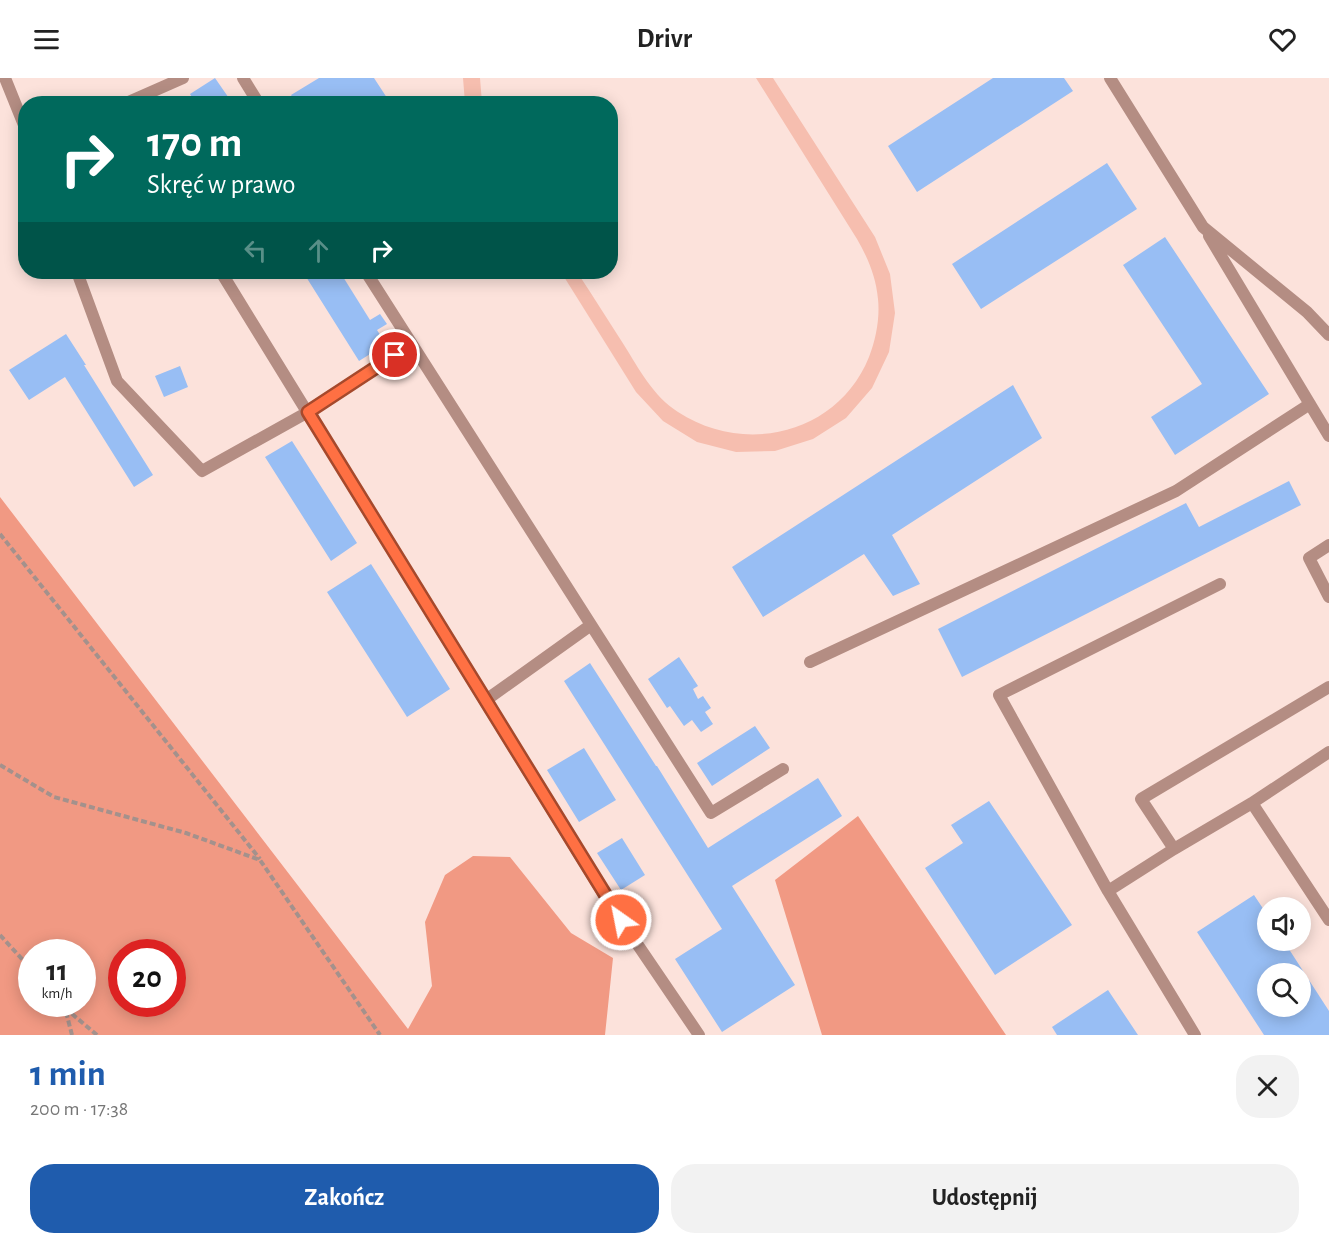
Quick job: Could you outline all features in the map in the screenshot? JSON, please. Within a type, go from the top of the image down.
[{"type":"lane","points":[[5,78],[18,110]]},
{"type":"lane","points":[[142,96],[183,78]]},
{"type":"lane","points":[[243,78],[254,96]]},
{"type":"lane","points":[[1110,78],[1329,436]]},
{"type":"lane","points":[[1203,227],[1307,312],[1329,335]]},
{"type":"lane","points":[[80,279],[117,381],[202,471],[308,412],[412,344]]},
{"type":"lane","points":[[225,279],[608,901],[699,1035]]},
{"type":"lane","points":[[370,279],[711,813],[783,769]]},
{"type":"lane","points":[[810,662],[1176,491],[1310,404]]},
{"type":"lane","points":[[1329,545],[1309,558],[1329,597]]},
{"type":"lane","points":[[1196,1035],[1108,891],[999,695],[1220,584]]},
{"type":"lane","points":[[486,700],[591,625]]},
{"type":"lane","points":[[1174,849],[1141,799],[1329,687]]},
{"type":"lane","points":[[1108,891],[1252,803],[1329,752]]},
{"type":"lane","points":[[1252,803],[1329,920]]},
{"type":"path","points":[[0,534],[260,860],[380,1035]]},
{"type":"path","points":[[0,765],[54,797],[186,833],[260,860]]},
{"type":"path","points":[[0,935],[18,955]]},
{"type":"path","points":[[66,1017],[72,1035]]},
{"type":"path","points":[[76,1017],[97,1035]]},
{"type":"shaded area","points":[[463,78],[480,78],[481,96],[464,96]]},
{"type":"shaded area","points":[[756,78],[773,78],[875,237],[890,274],[895,313],[889,352],[872,388],[846,418],[813,439],[775,451],[736,452],[697,442],[663,421],[636,392],[565,279],[581,279],[641,373],[669,406],[704,425],[732,433],[760,434],[787,430],[813,420],[836,404],[855,383],[869,357],[877,328],[878,299],[873,275],[857,239]]},
{"type":"shaded area","points":[[0,497],[408,1029],[432,986],[425,922],[445,875],[473,856],[510,857],[571,933],[613,958],[605,1035],[0,1035]]},
{"type":"shaded area","points":[[858,816],[1006,1035],[822,1035],[775,880]]},
{"type":"building","points":[[215,78],[227,96],[191,96],[190,94]]},
{"type":"building","points":[[319,78],[374,78],[386,96],[292,96]]},
{"type":"building","points":[[993,78],[1064,78],[1073,91],[917,192],[888,146]]},
{"type":"building","points":[[1107,163],[1137,209],[981,309],[952,264]]},
{"type":"building","points":[[1165,237],[1269,394],[1175,455],[1151,417],[1202,384],[1123,265]]},
{"type":"building","points":[[307,279],[344,279],[370,320],[380,314],[387,324],[377,330],[386,344],[359,361]]},
{"type":"building","points":[[66,334],[153,475],[134,487],[65,377],[29,400],[9,370]]},
{"type":"building","points":[[180,366],[188,387],[164,397],[155,376]]},
{"type":"building","points":[[1013,385],[1042,438],[892,535],[920,584],[893,596],[864,554],[763,617],[732,567]]},
{"type":"building","points":[[292,441],[357,543],[331,561],[265,457]]},
{"type":"building","points":[[1289,481],[1301,505],[962,677],[938,629],[1186,503],[1199,527]]},
{"type":"building","points":[[371,564],[450,689],[407,717],[327,592]]},
{"type":"building","points":[[679,657],[698,686],[693,689],[698,699],[703,696],[711,708],[705,712],[713,724],[701,732],[692,720],[684,726],[670,706],[667,708],[648,679]]},
{"type":"building","points":[[590,663],[708,848],[818,778],[842,816],[732,886],[795,985],[722,1032],[675,959],[722,929],[564,681]]},
{"type":"building","points":[[755,726],[770,748],[712,786],[697,763]]},
{"type":"building","points":[[584,748],[616,800],[579,822],[547,770]]},
{"type":"building","points":[[989,801],[1072,925],[995,975],[925,868],[963,843],[951,825]]},
{"type":"building","points":[[622,838],[645,875],[621,890],[597,853]]},
{"type":"building","points":[[1254,895],[1257,900],[1257,951],[1290,951],[1298,963],[1257,963],[1257,1017],[1311,1017],[1311,983],[1329,1011],[1329,1035],[1264,1035],[1197,932]]},
{"type":"building","points":[[1108,990],[1138,1035],[1057,1035],[1052,1027]]},
{"type":"route","points":[[395,355],[308,412],[621,920]]}]
